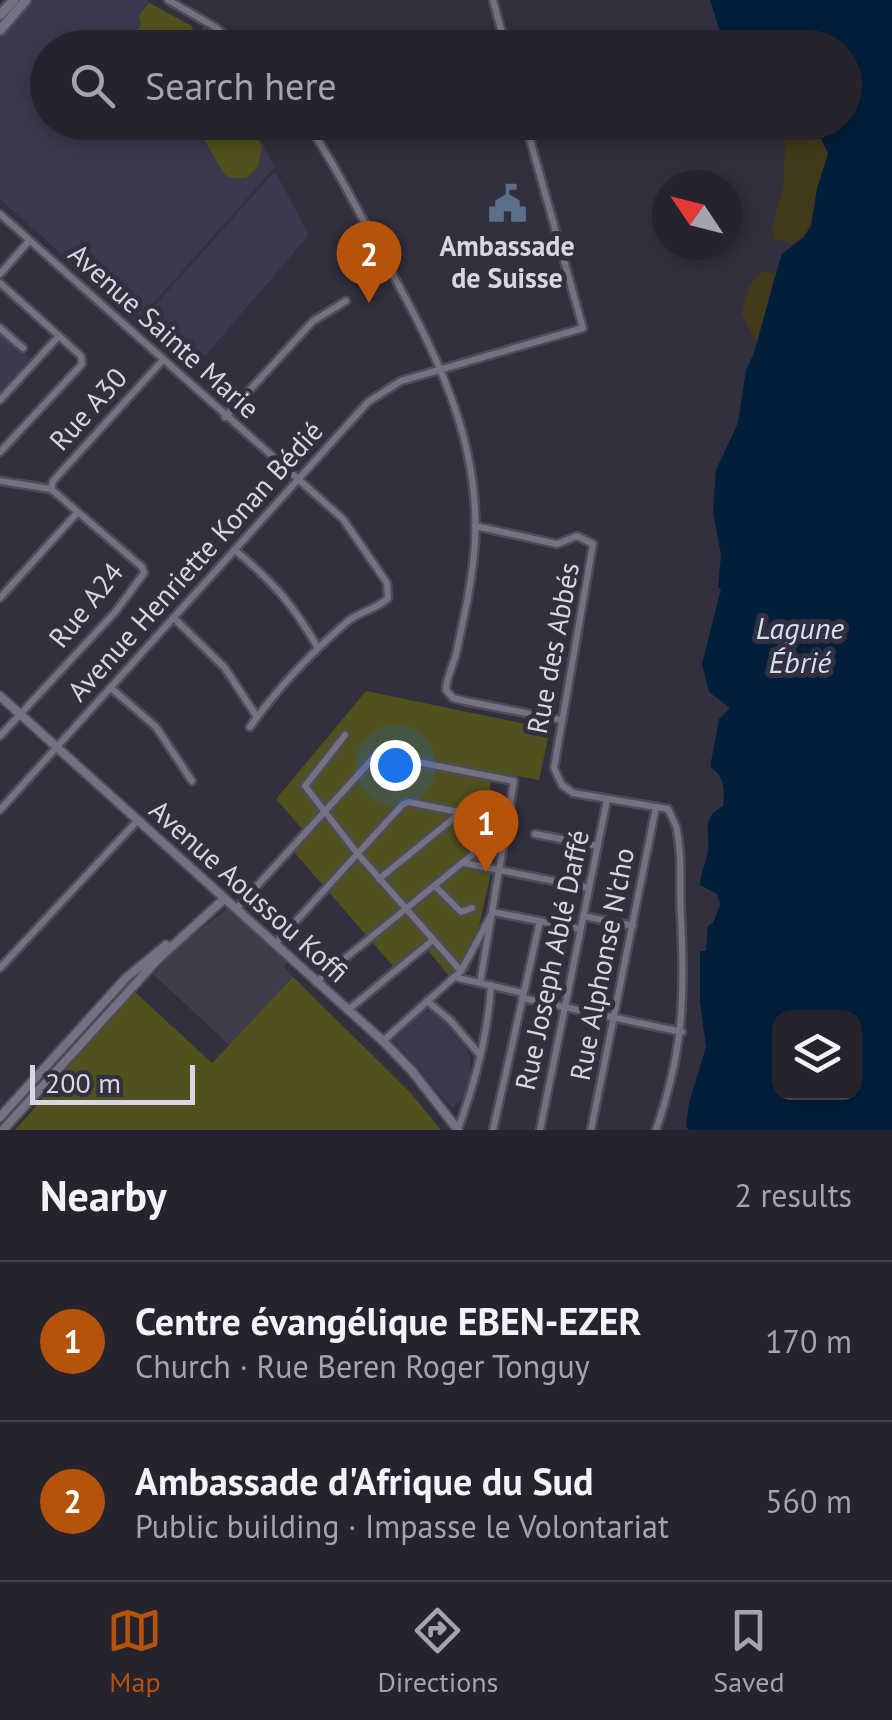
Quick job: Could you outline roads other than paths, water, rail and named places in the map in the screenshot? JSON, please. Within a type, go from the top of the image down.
[{"type":"main road","points":[[0,15],[14,0]]},
{"type":"main road","points":[[0,30],[26,0]]},
{"type":"street","points":[[168,0],[218,30]]},
{"type":"street","points":[[493,0],[501,30]]},
{"type":"street","points":[[317,140],[442,369],[468,457],[475,526],[466,606],[446,690],[453,698],[465,702],[561,720]]},
{"type":"street","name":"Avenue Henriette Konan Bédié","points":[[0,810],[382,391],[400,381],[583,328],[530,140]]},
{"type":"street","name":"Avenue Sainte Marie","points":[[0,214],[346,523],[390,590],[383,604],[360,612],[318,648]]},
{"type":"street","points":[[0,274],[29,241]]},
{"type":"street","points":[[0,282],[81,356],[82,364],[0,452]]},
{"type":"street","points":[[224,416],[313,321],[346,301]]},
{"type":"street","points":[[0,328],[23,348]]},
{"type":"street","points":[[0,400],[59,336]]},
{"type":"street","name":"Rue A30","points":[[51,489],[53,482],[162,361]]},
{"type":"street","points":[[0,482],[51,489]]},
{"type":"street","name":"Rue A24","points":[[20,714],[143,576],[142,568],[51,489]]},
{"type":"street","points":[[0,598],[76,514]]},
{"type":"street","name":"Rue des Abbés","points":[[475,526],[557,544],[577,536],[593,544],[580,634],[561,720],[555,760],[557,778],[574,793],[656,807]]},
{"type":"street","points":[[235,550],[277,586],[296,609],[318,648],[250,728]]},
{"type":"street","points":[[174,618],[224,668],[257,717]]},
{"type":"street","points":[[111,688],[156,727],[192,781]]},
{"type":"street","name":"Avenue Aoussou Koffi","points":[[0,696],[383,1041],[458,1130]]},
{"type":"street","points":[[0,736],[20,714]]},
{"type":"street","points":[[345,735],[305,786],[457,974],[564,1007],[682,1032]]},
{"type":"street","points":[[236,909],[378,754],[514,781],[480,982]]},
{"type":"street","name":"Rue Joseph Ablé Daffé","points":[[540,1130],[608,800]]},
{"type":"street","points":[[275,944],[406,802],[507,825]]},
{"type":"street","points":[[656,807],[668,809],[678,838],[684,968],[682,1032],[656,1130]]},
{"type":"street","name":"Rue Alphonse N'cho","points":[[591,1130],[656,807]]},
{"type":"street","points":[[379,879],[461,812]]},
{"type":"street","points":[[0,968],[137,821]]},
{"type":"street","points":[[316,982],[507,825]]},
{"type":"street","points":[[535,834],[598,846]]},
{"type":"street","points":[[463,862],[589,888]]},
{"type":"street","points":[[435,886],[454,908],[461,912],[472,908]]},
{"type":"street","points":[[0,1118],[134,971],[224,898]]},
{"type":"street","points":[[493,912],[580,929]]},
{"type":"street","points":[[383,1041],[457,974],[493,912]]},
{"type":"street","points":[[583,916],[633,926]]},
{"type":"street","points":[[493,1130],[540,921]]},
{"type":"street","points":[[3,1130],[190,928]]},
{"type":"street","points":[[348,1010],[433,940]]},
{"type":"street","points":[[458,1130],[472,1094],[490,985]]},
{"type":"street","points":[[427,1000],[480,1055]]},
{"type":"water","name":"Lagune Ébrié","points":[[710,0],[892,0],[892,1130],[689,1130],[689,1103],[706,1047],[700,1001],[700,951],[706,951],[708,926],[720,905],[717,894],[700,885],[708,850],[709,820],[724,801],[721,779],[711,768],[711,762],[719,719],[730,708],[709,692],[702,664],[721,589],[721,555],[713,512],[716,470],[738,423],[746,370],[782,254],[804,237],[811,226],[828,153],[822,140],[862,140],[862,30],[720,30]]},
{"type":"place","name":"Ambassade de Suisse","points":[[507,203]]},
{"type":"place","name":"Ambassade d'Afrique du Sud","points":[[369,303]]},
{"type":"place","name":"Centre évangélique EBEN-EZER","points":[[486,872]]}]
